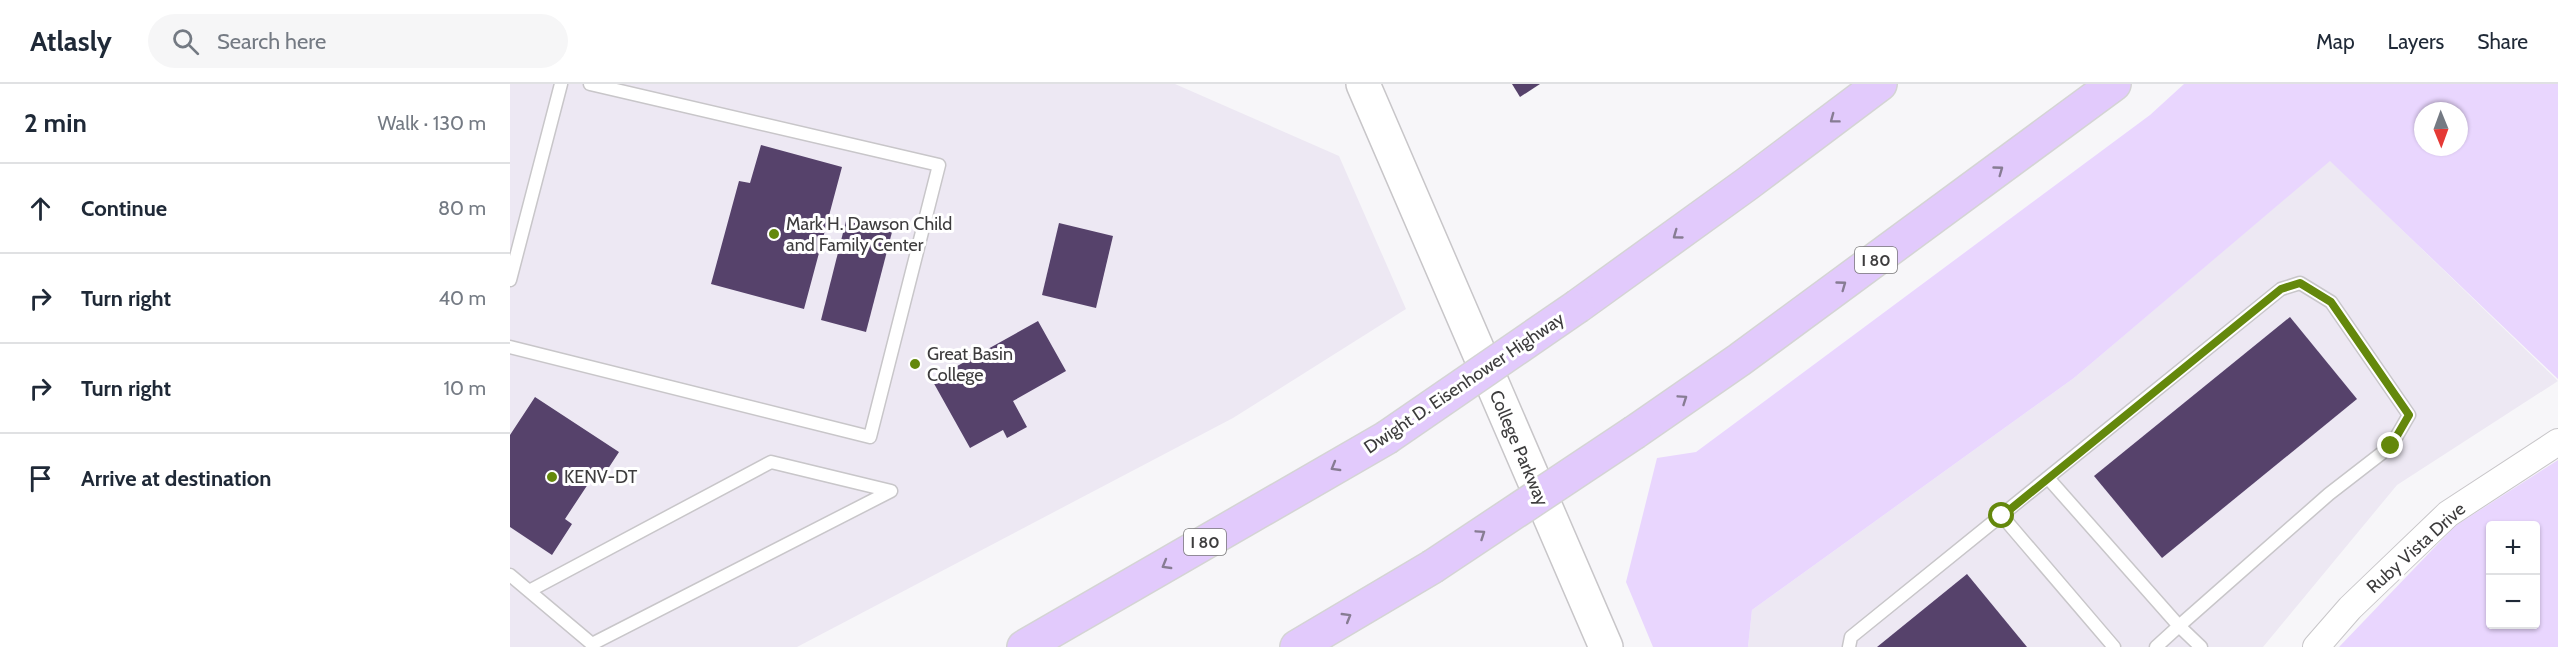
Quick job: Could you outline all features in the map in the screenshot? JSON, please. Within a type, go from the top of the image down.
[{"type":"highway","name":"Dwight D. Eisenhower Highway","points":[[1024,647],[1386,438],[1578,306],[1748,184],[1880,84]]},
{"type":"highway","name":"I 80","points":[[1297,647],[1432,567],[1635,432],[1748,353],[2114,84]]},
{"type":"street","name":"College Parkway","points":[[1363,84],[1606,647]]},
{"type":"street","name":"Ruby Vista Drive","points":[[2316,647],[2350,608],[2448,514],[2558,441]]},
{"type":"lane","points":[[510,280],[561,84]]},
{"type":"lane","points":[[510,347],[870,437],[939,165],[590,84]]},
{"type":"lane","points":[[1849,647],[1851,637],[2281,289],[2300,283],[2331,302],[2409,415],[2391,446],[2329,494],[2156,647]]},
{"type":"lane","points":[[510,575],[529,591],[592,644],[891,491],[771,462],[529,591]]},
{"type":"lane","points":[[2049,478],[2179,626],[2201,647]]},
{"type":"lane","points":[[2002,516],[2114,647]]},
{"type":"shaded area","name":"Great Basin College","points":[[510,84],[1175,84],[1339,156],[1406,309],[1233,418],[797,647],[510,647]]},
{"type":"shaded area","points":[[2184,84],[2558,84],[2558,379],[2330,161],[2074,378],[1752,610],[1748,647],[1653,647],[1626,582],[1657,458],[1696,452],[2150,115]]},
{"type":"shaded area","points":[[2330,160],[2558,381],[2397,485],[2263,647],[1748,647],[1752,610],[2074,378]]},
{"type":"shaded area","points":[[2558,460],[2558,647],[2339,647],[2455,526]]},
{"type":"building","points":[[1512,84],[1540,84],[1520,97]]},
{"type":"building","name":"Mark H. Dawson Child and Family Center","points":[[761,145],[842,167],[804,309],[711,284],[739,181],[750,183]]},
{"type":"building","points":[[846,221],[892,232],[866,332],[821,320]]},
{"type":"building","points":[[1059,223],[1113,236],[1096,308],[1042,295]]},
{"type":"building","points":[[2290,317],[2357,399],[2162,558],[2094,476]]},
{"type":"building","points":[[1038,321],[1066,371],[1013,401],[1027,427],[1007,438],[1003,430],[970,448],[932,380]]},
{"type":"building","name":"KENV-DT","points":[[535,397],[619,452],[602,478],[594,475],[565,519],[572,524],[552,555],[510,527],[510,435]]},
{"type":"building","points":[[1967,574],[2027,647],[1877,647]]},
{"type":"place","name":"Mark H. Dawson Child and Family Center","points":[[774,234]]},
{"type":"place","name":"Great Basin College","points":[[915,364]]},
{"type":"place","name":"KENV-DT","points":[[552,477]]},
{"type":"route","points":[[2002,516],[2281,289],[2300,283],[2331,302],[2409,415],[2391,446]]}]
